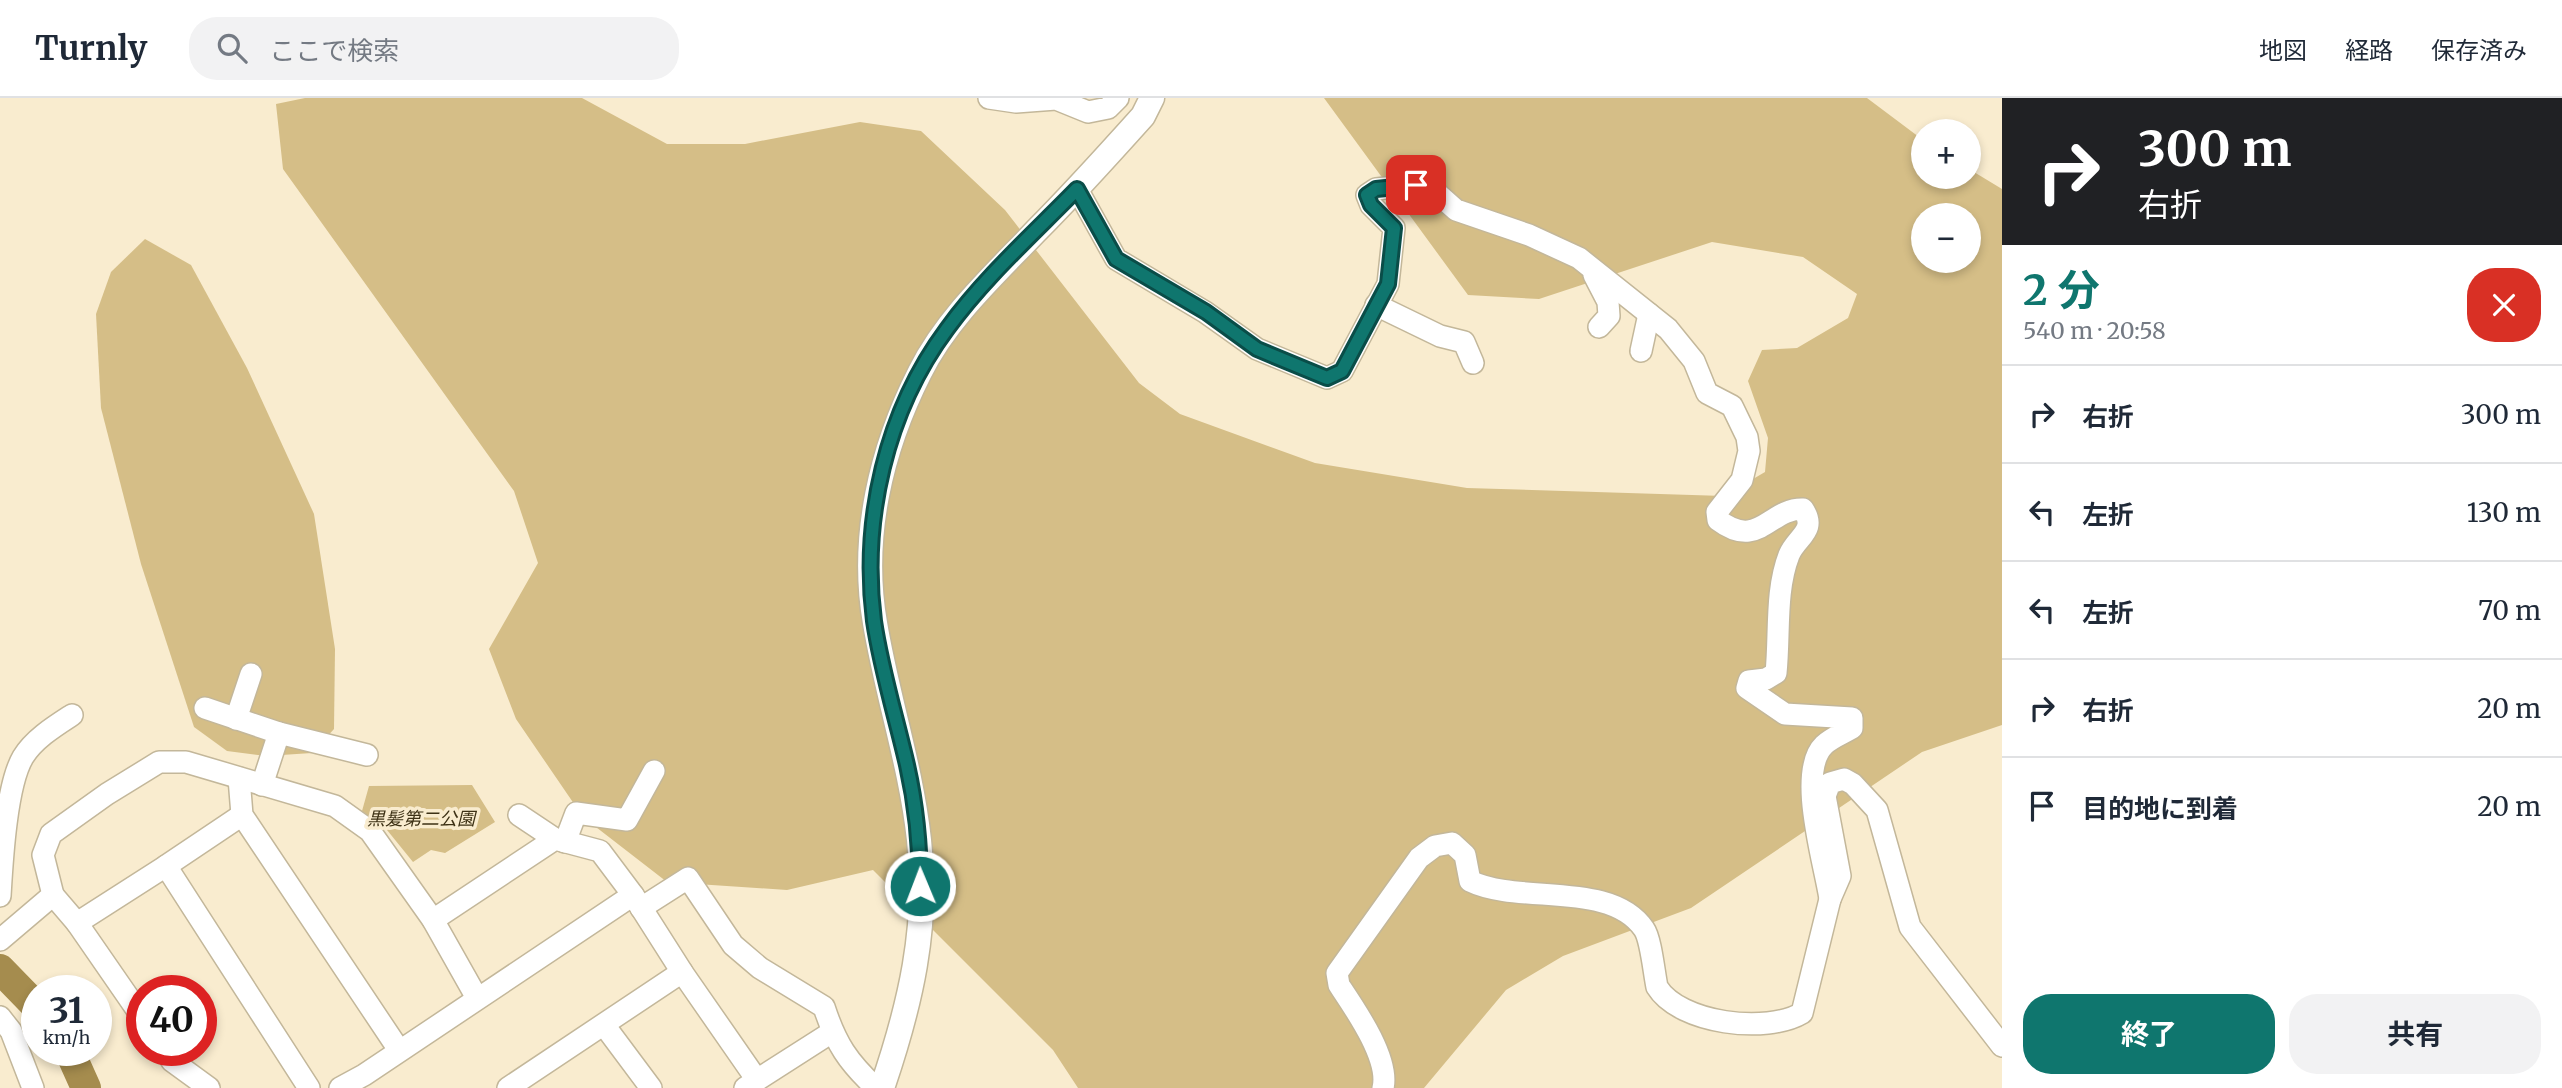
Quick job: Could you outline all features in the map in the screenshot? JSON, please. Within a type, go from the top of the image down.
[{"type":"street","points":[[989,98],[1016,103],[1056,99],[1088,112],[1108,108],[1118,98]]},
{"type":"street","points":[[882,1088],[917,968],[921,909],[919,842],[908,768],[874,620],[870,547],[877,492],[886,451],[920,371],[947,329],[1143,116],[1152,98]]},
{"type":"street","points":[[1077,189],[1116,259],[1206,312],[1257,349],[1327,378],[1342,371],[1388,284],[1394,228],[1371,205],[1367,195],[1376,189],[1416,185],[1438,194],[1456,210],[1529,234],[1579,258],[1668,330],[1694,361],[1707,393],[1732,406],[1748,437],[1749,451],[1742,480],[1717,512],[1718,520],[1731,530],[1743,532],[1763,529],[1795,509],[1803,509],[1809,517],[1808,530],[1790,552],[1782,584],[1776,673],[1766,679],[1749,681],[1747,688],[1785,714],[1852,718],[1852,728],[1824,745],[1816,757],[1811,798],[1830,900]]},
{"type":"street","points":[[1590,267],[1608,302],[1609,316],[1599,327]]},
{"type":"street","points":[[1376,305],[1440,336],[1464,342],[1473,363]]},
{"type":"street","points":[[1641,351],[1649,314]]},
{"type":"street","points":[[236,719],[251,674]]},
{"type":"street","points":[[205,708],[279,733],[367,755]]},
{"type":"street","points":[[0,896],[8,811],[23,757],[48,730],[72,715]]},
{"type":"street","points":[[262,785],[279,733]]},
{"type":"street","points":[[126,994],[77,923],[53,895],[44,855],[51,834],[107,794],[159,762],[186,762],[335,806],[370,831],[433,920],[477,998]]},
{"type":"street","points":[[433,920],[560,840],[576,813],[627,820],[654,771]]},
{"type":"street","points":[[239,778],[242,815],[399,1050]]},
{"type":"street","points":[[1383,1088],[1385,1080],[1378,1056],[1339,985],[1337,973],[1419,858],[1435,846],[1452,843],[1465,855],[1470,881],[1482,887],[1510,893],[1580,896],[1616,906],[1644,929],[1657,987],[1662,995],[1690,1015],[1740,1023],[1787,1023],[1802,1013],[1830,900],[1840,876],[1825,796],[1830,783],[1844,779],[1853,784],[1877,810],[1910,927],[2002,1046]]},
{"type":"street","points":[[77,923],[242,815]]},
{"type":"street","points":[[519,815],[560,840],[600,851],[637,902],[751,1084],[832,1032]]},
{"type":"street","points":[[166,866],[309,1088]]},
{"type":"street","points":[[340,1088],[369,1082],[399,1050],[477,998],[637,902],[688,878],[733,945],[760,968],[824,1007],[832,1032],[849,1063],[876,1088]]},
{"type":"street","points":[[0,940],[53,895]]},
{"type":"street","points":[[508,1088],[682,972]]},
{"type":"street","points":[[0,1017],[11,1031],[33,1088]]},
{"type":"street","points":[[604,1025],[651,1088]]},
{"type":"street","points":[[179,1066],[209,1088]]},
{"type":"green space","points":[[305,98],[582,98],[667,144],[745,144],[860,122],[921,131],[1005,210],[1139,383],[1180,414],[1315,463],[1467,488],[1724,496],[1765,472],[1768,438],[1748,381],[1762,350],[1797,348],[1848,318],[1857,294],[1803,257],[1712,242],[1539,299],[1468,295],[1324,98],[1867,98],[1911,131],[1911,189],[1981,189],[1981,176],[2002,189],[2002,725],[1922,752],[1691,908],[1563,956],[1506,990],[1424,1088],[1078,1088],[1053,1050],[873,870],[787,890],[667,882],[583,817],[516,719],[489,649],[538,563],[514,491],[283,169],[276,104]]},
{"type":"green space","points":[[145,239],[191,265],[247,368],[314,514],[335,649],[334,729],[312,753],[266,756],[227,751],[194,727],[141,564],[101,408],[96,314],[111,272]]},
{"type":"green space","name":"黒髪第二公園","points":[[472,785],[495,822],[445,853],[431,850],[413,862],[387,830],[362,811],[369,786]]},
{"type":"waterway","points":[[0,969],[21,991]]},
{"type":"waterway","points":[[76,1066],[86,1088]]},
{"type":"route","points":[[920,886],[919,842],[908,768],[874,620],[870,547],[877,492],[886,451],[920,371],[947,329],[983,287],[1077,189],[1116,259],[1206,312],[1257,349],[1327,378],[1342,371],[1388,284],[1394,228],[1371,205],[1367,195],[1376,189],[1416,185]]}]
